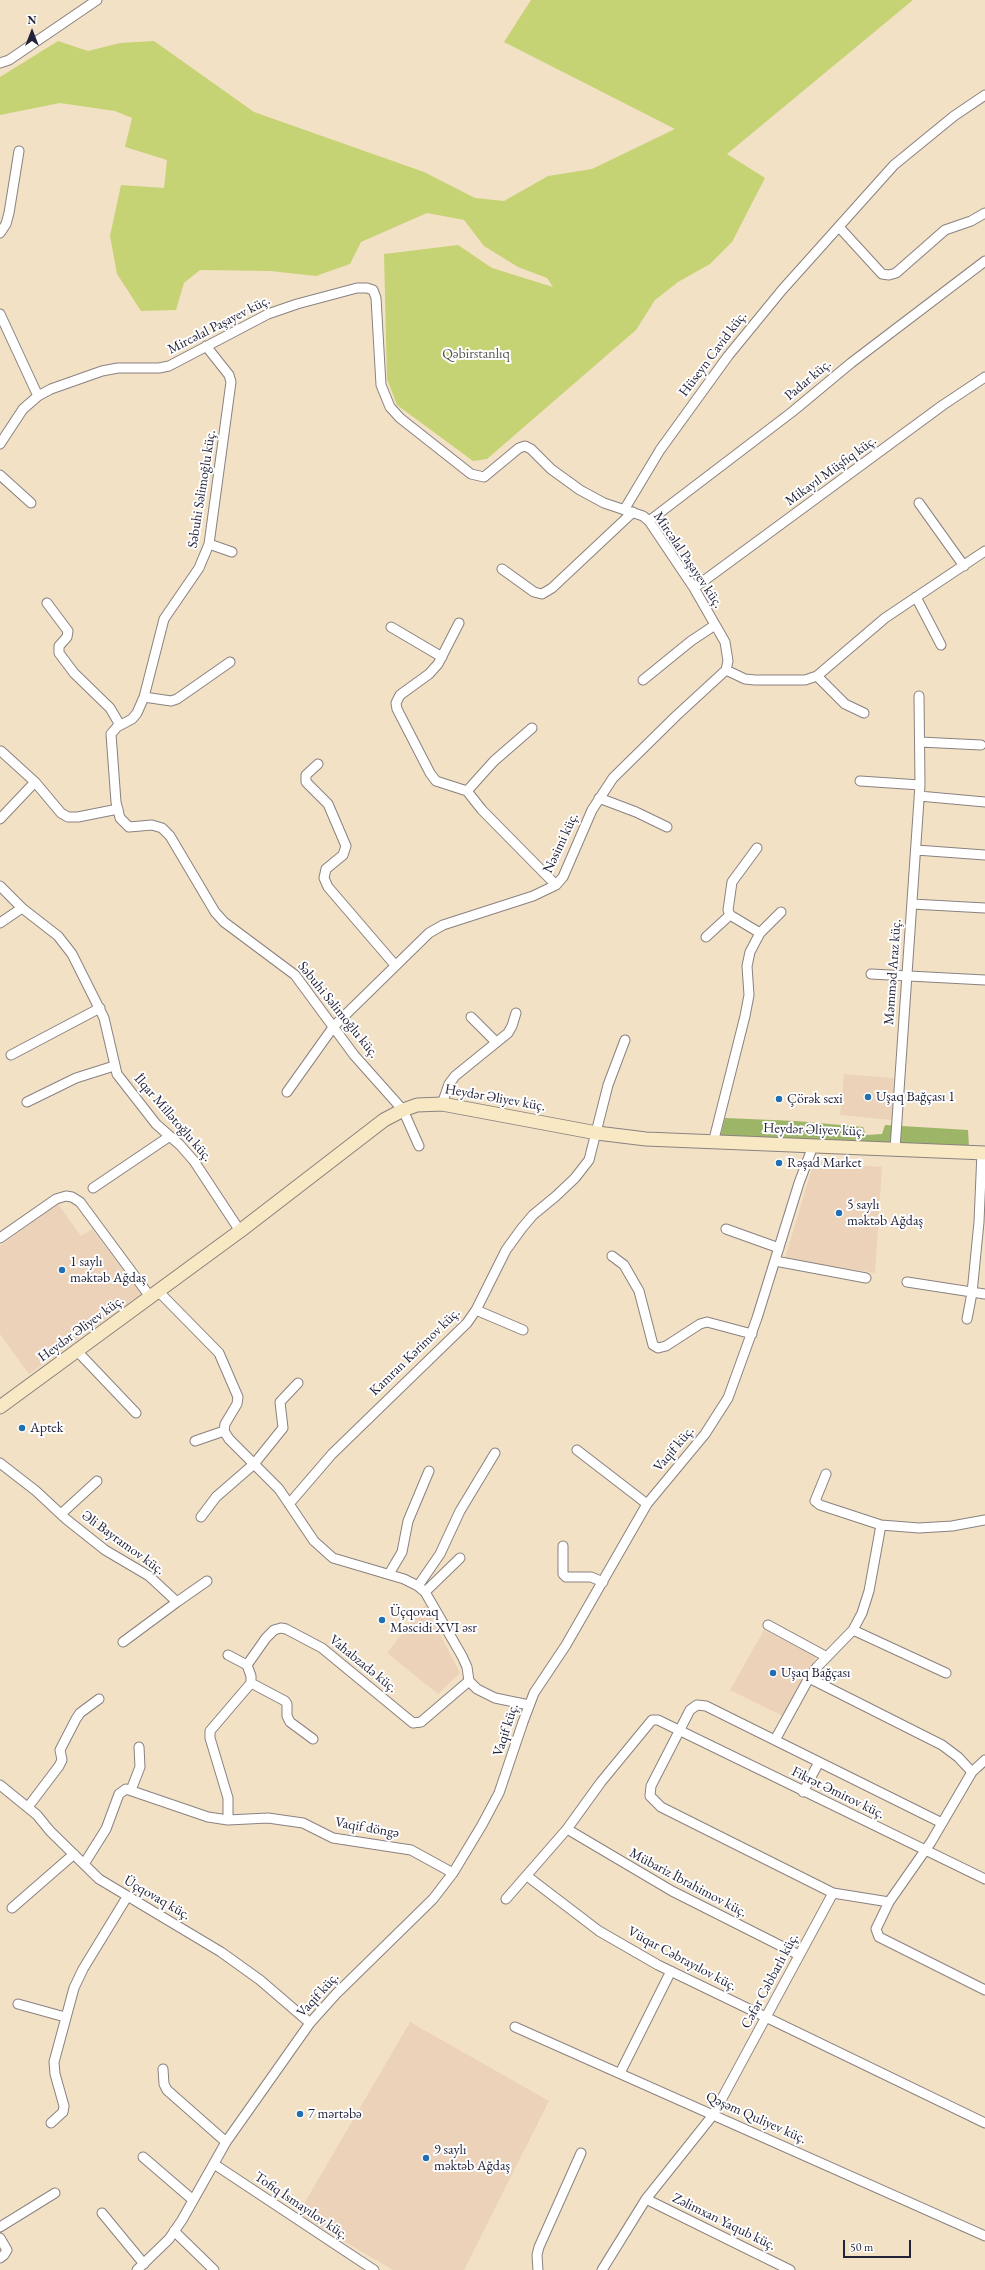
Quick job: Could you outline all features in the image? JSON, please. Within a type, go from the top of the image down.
[{"type":"main road","name":"Heydər Əliyev küç.","points":[[2,1403],[155,1295],[384,1120],[403,1110],[428,1103],[442,1104],[597,1133],[639,1139],[713,1143],[984,1152]]},
{"type":"street","points":[[0,63],[15,56],[97,0]]},
{"type":"street","name":"Hüseyn Cavid küç.","points":[[502,569],[534,592],[542,594],[552,588],[629,511],[660,450],[728,356],[782,290],[894,166],[954,116],[985,95]]},
{"type":"street","points":[[0,233],[6,224],[9,213],[19,152]]},
{"type":"street","points":[[839,227],[882,274],[889,275],[896,273],[945,230],[971,221],[985,213]]},
{"type":"street","name":"Padar küç.","points":[[648,520],[792,412],[851,363],[985,261]]},
{"type":"street","name":"Mircəlal Paşayev küç.","points":[[0,444],[23,409],[38,396],[82,377],[118,368],[159,368],[168,366],[268,314],[357,288],[367,288],[372,290],[376,298],[380,385],[390,407],[400,418],[471,474],[484,477],[519,448],[525,446],[531,449],[551,469],[580,490],[604,503],[629,511],[648,520],[694,588],[725,642],[728,653],[726,670]]},
{"type":"street","points":[[0,314],[38,396]]},
{"type":"street","name":"Səbuhi Səlimoğlu küç.","points":[[206,346],[229,375],[231,382],[209,544],[199,568],[164,619],[144,697],[132,719],[120,725],[111,734],[110,740],[120,818],[129,827],[152,825],[162,828],[170,836],[215,912],[224,922],[294,975],[354,1054],[403,1110],[419,1146]]},
{"type":"street","name":"Mikayıl Müşfiq küç.","points":[[694,588],[985,377]]},
{"type":"street","points":[[0,474],[31,503]]},
{"type":"street","points":[[919,503],[964,566]]},
{"type":"street","points":[[209,544],[232,552]]},
{"type":"street","points":[[726,670],[745,679],[755,680],[805,680],[817,676],[885,618],[985,551]]},
{"type":"street","points":[[916,597],[941,645]]},
{"type":"street","points":[[48,603],[68,631],[67,637],[60,646],[59,653],[74,673],[110,708],[120,725]]},
{"type":"street","points":[[459,623],[442,657],[429,674],[400,695],[396,703],[430,773],[436,781],[468,791],[482,810],[556,885]]},
{"type":"street","points":[[643,680],[691,640],[715,626]]},
{"type":"street","points":[[391,627],[442,657]]},
{"type":"street","points":[[144,697],[171,701],[177,699],[230,662]]},
{"type":"street","name":"Nəsimi küç.","points":[[287,1092],[334,1026],[429,933],[443,925],[532,896],[556,885],[563,877],[599,798],[618,773],[676,716],[726,670]]},
{"type":"street","points":[[817,676],[845,704],[864,713]]},
{"type":"street","name":"Məmməd Araz küç.","points":[[895,1149],[920,786],[919,696]]},
{"type":"street","points":[[468,791],[494,761],[532,728]]},
{"type":"street","points":[[920,742],[981,746]]},
{"type":"street","points":[[0,751],[35,782],[61,813],[68,817],[78,817],[118,809]]},
{"type":"street","points":[[318,764],[306,775],[306,782],[328,804],[346,846],[343,855],[326,869],[324,878],[328,887],[395,965]]},
{"type":"street","points":[[860,781],[920,786]]},
{"type":"street","points":[[0,819],[35,782]]},
{"type":"street","points":[[919,796],[985,802]]},
{"type":"street","points":[[599,798],[636,812],[667,827]]},
{"type":"street","points":[[758,848],[732,882],[728,910],[730,915],[760,933]]},
{"type":"street","points":[[916,850],[985,855]]},
{"type":"street","name":"İlqar Millətoğlu küç.","points":[[0,886],[22,908],[64,943],[72,954],[100,1008],[108,1029],[114,1066],[123,1082],[146,1112],[194,1161],[240,1231]]},
{"type":"street","points":[[912,904],[985,908]]},
{"type":"street","points":[[0,923],[22,908]]},
{"type":"street","points":[[713,1143],[745,1016],[748,995],[747,966],[750,952],[760,933],[781,912]]},
{"type":"street","points":[[706,937],[730,915]]},
{"type":"street","points":[[870,974],[985,980]]},
{"type":"street","points":[[12,1055],[100,1008]]},
{"type":"street","points":[[442,1104],[445,1091],[455,1076],[510,1030],[516,1012]]},
{"type":"street","points":[[471,1017],[496,1042]]},
{"type":"street","name":"Kamran Kərimov küç.","points":[[289,1504],[332,1454],[466,1323],[476,1310],[506,1250],[533,1214],[556,1196],[580,1172],[588,1160],[597,1133],[608,1085],[625,1040]]},
{"type":"street","points":[[27,1102],[76,1078],[114,1066]]},
{"type":"street","points":[[93,1188],[170,1136]]},
{"type":"street","name":"Vaqif küç.","points":[[141,2267],[174,2231],[226,2142],[310,2023],[336,1994],[417,1917],[453,1873],[499,1793],[528,1706],[647,1504],[715,1421],[734,1385],[813,1146]]},
{"type":"street","points":[[967,1319],[972,1293],[984,1152]]},
{"type":"street","points":[[0,1238],[56,1199],[66,1196],[72,1197],[80,1202],[155,1295],[220,1353],[238,1397],[237,1404],[225,1424],[224,1431],[229,1439],[279,1489],[314,1541],[326,1553],[334,1558],[389,1574],[422,1589],[462,1656],[467,1667],[469,1681],[477,1689],[495,1698],[528,1706]]},
{"type":"street","points":[[726,1229],[779,1248]]},
{"type":"street","points":[[612,1256],[624,1265],[639,1291],[653,1346],[658,1348],[666,1346],[700,1324],[707,1322],[752,1334]]},
{"type":"street","points":[[775,1261],[866,1278]]},
{"type":"street","points":[[907,1282],[985,1294]]},
{"type":"street","points":[[476,1310],[523,1330]]},
{"type":"street","points":[[77,1351],[136,1412]]},
{"type":"street","points":[[201,1517],[216,1497],[254,1464],[283,1428],[280,1402],[298,1383]]},
{"type":"street","points":[[195,1440],[224,1431]]},
{"type":"street","points":[[576,1450],[647,1504]]},
{"type":"street","points":[[422,1589],[460,1511],[495,1453]]},
{"type":"street","name":"Əli Bayramov küç.","points":[[0,1463],[36,1491],[61,1514],[105,1550],[149,1576],[178,1602]]},
{"type":"street","points":[[389,1574],[402,1552],[408,1520],[429,1471]]},
{"type":"street","points":[[826,1474],[815,1501],[820,1505],[881,1525],[919,1528],[952,1526],[985,1520]]},
{"type":"street","points":[[61,1514],[97,1480]]},
{"type":"street","points":[[775,1740],[809,1678],[853,1630],[862,1613],[869,1591],[881,1525]]},
{"type":"street","points":[[563,1546],[563,1574],[566,1577],[591,1577],[602,1582]]},
{"type":"street","points":[[422,1589],[460,1558]]},
{"type":"street","points":[[123,1642],[207,1581]]},
{"type":"street","points":[[768,1625],[827,1657]]},
{"type":"street","name":"Vahabzadə küç.","points":[[247,1665],[274,1630],[281,1628],[286,1629],[322,1648],[338,1659],[413,1723],[417,1724],[469,1681]]},
{"type":"street","points":[[853,1630],[946,1673]]},
{"type":"street","points":[[84,1864],[106,1829],[119,1794],[122,1791],[131,1790],[208,1817],[228,1820],[228,1798],[210,1738],[210,1731],[251,1683],[251,1676],[247,1665],[228,1655]]},
{"type":"street","points":[[809,1678],[942,1745],[958,1757],[972,1772]]},
{"type":"street","points":[[251,1683],[284,1701],[287,1704],[287,1716],[290,1722],[313,1739]]},
{"type":"street","points":[[28,1807],[60,1766],[62,1760],[60,1750],[76,1719],[80,1713],[99,1699]]},
{"type":"street","points":[[889,1902],[833,1893],[661,1807],[650,1796],[651,1786],[690,1710],[697,1705],[701,1706],[775,1740],[942,1823]]},
{"type":"street","name":"Fikrət Əmirov küç.","points":[[567,1829],[646,1725],[652,1720],[658,1720],[679,1732],[985,1879]]},
{"type":"street","points":[[131,1790],[140,1767],[139,1747]]},
{"type":"street","points":[[985,1760],[972,1772],[925,1851],[889,1902],[876,1929],[879,1937],[985,1990]]},
{"type":"street","points":[[803,1792],[819,1762]]},
{"type":"street","name":"Üçqovaq küç.","points":[[0,1785],[28,1807],[100,1879],[127,1897],[221,1952],[260,1980],[310,2023]]},
{"type":"street","name":"Vaqif döngə","points":[[228,1820],[268,1818],[303,1823],[334,1838],[410,1850],[453,1873]]},
{"type":"street","points":[[506,1899],[567,1829]]},
{"type":"street","name":"Mübariz İbrahimov küç.","points":[[567,1829],[672,1892],[799,1955]]},
{"type":"street","points":[[12,1908],[74,1854]]},
{"type":"street","name":"Vüqar Cəbrayılov küç.","points":[[527,1876],[599,1931],[671,1971],[766,2019],[985,2123]]},
{"type":"street","name":"Cəfər Cəbbarlı küç.","points":[[602,2270],[646,2200],[714,2114],[833,1893]]},
{"type":"street","points":[[52,2123],[64,2112],[64,2106],[55,2074],[54,2062],[74,1988],[83,1969],[127,1897]]},
{"type":"street","points":[[620,2073],[671,1971]]},
{"type":"street","points":[[18,2004],[65,2017]]},
{"type":"street","name":"Qəşəm Quliyev küç.","points":[[515,2027],[714,2114],[985,2236]]},
{"type":"street","points":[[163,2069],[164,2084],[167,2090],[226,2142]]},
{"type":"street","points":[[538,2270],[536,2255],[539,2246],[581,2153]]},
{"type":"street","points":[[143,2157],[193,2200]]},
{"type":"street","name":"Tofiq İsmayılov küç.","points":[[214,2164],[374,2270]]},
{"type":"street","points":[[0,2227],[55,2193]]},
{"type":"street","name":"Zəlimxan Yaqub küç.","points":[[646,2200],[790,2270]]},
{"type":"street","points":[[102,2214],[141,2267]]},
{"type":"street","points":[[174,2231],[214,2270]]},
{"type":"street","points":[[0,2238],[7,2250],[0,2258]]},
{"type":"shaded area","name":"Uşaq Bağçası 1","points":[[844,1074],[894,1078],[892,1120],[840,1115]]},
{"type":"shaded area","name":"5 saylı məktəb Ağdaş","points":[[814,1162],[882,1167],[875,1273],[785,1258]]},
{"type":"shaded area","name":"1 saylı məktəb Ağdaş","points":[[58,1204],[81,1236],[92,1229],[141,1294],[29,1374],[0,1334],[0,1246]]},
{"type":"shaded area","points":[[425,1605],[460,1673],[438,1694],[387,1653]]},
{"type":"shaded area","name":"Uşaq Bağçası","points":[[764,1630],[816,1657],[783,1716],[730,1690]]},
{"type":"shaded area","name":"9 saylı məktəb Ağdaş","points":[[410,2022],[549,2101],[464,2270],[393,2270],[298,2214]]},
{"type":"green space","name":"Qəbirstanlıq","points":[[531,0],[913,0],[727,154],[765,178],[732,242],[710,264],[678,282],[655,300],[636,330],[487,459],[473,461],[397,405],[387,379],[384,254],[458,245],[492,268],[553,287],[547,278],[518,267],[484,246],[464,220],[427,213],[361,242],[350,264],[316,276],[270,271],[200,270],[184,283],[176,310],[141,311],[117,274],[110,236],[121,185],[164,188],[167,160],[125,147],[132,118],[115,111],[60,103],[0,115],[0,77],[58,41],[88,51],[120,43],[154,41],[254,112],[424,172],[475,198],[504,201],[548,176],[592,169],[675,129],[504,42]]},
{"type":"green space","points":[[725,1118],[796,1121],[863,1127],[866,1135],[882,1134],[885,1125],[968,1130],[969,1147],[720,1138]]},
{"type":"place","name":"Uşaq Bağçası 1","points":[[868,1097]]},
{"type":"place","name":"Çörək sexi","points":[[779,1099]]},
{"type":"place","name":"Rəşad Market","points":[[779,1163]]},
{"type":"place","name":"5 saylı məktəb Ağdaş","points":[[839,1213]]},
{"type":"place","name":"1 saylı məktəb Ağdaş","points":[[62,1270]]},
{"type":"place","name":"Aptek","points":[[22,1428]]},
{"type":"place","name":"Üçqovaq Məscidi XVI əsr","points":[[382,1620]]},
{"type":"place","name":"Uşaq Bağçası","points":[[773,1673]]},
{"type":"place","name":"7 mərtəbə","points":[[300,2114]]},
{"type":"place","name":"9 saylı məktəb Ağdaş","points":[[426,2158]]}]
